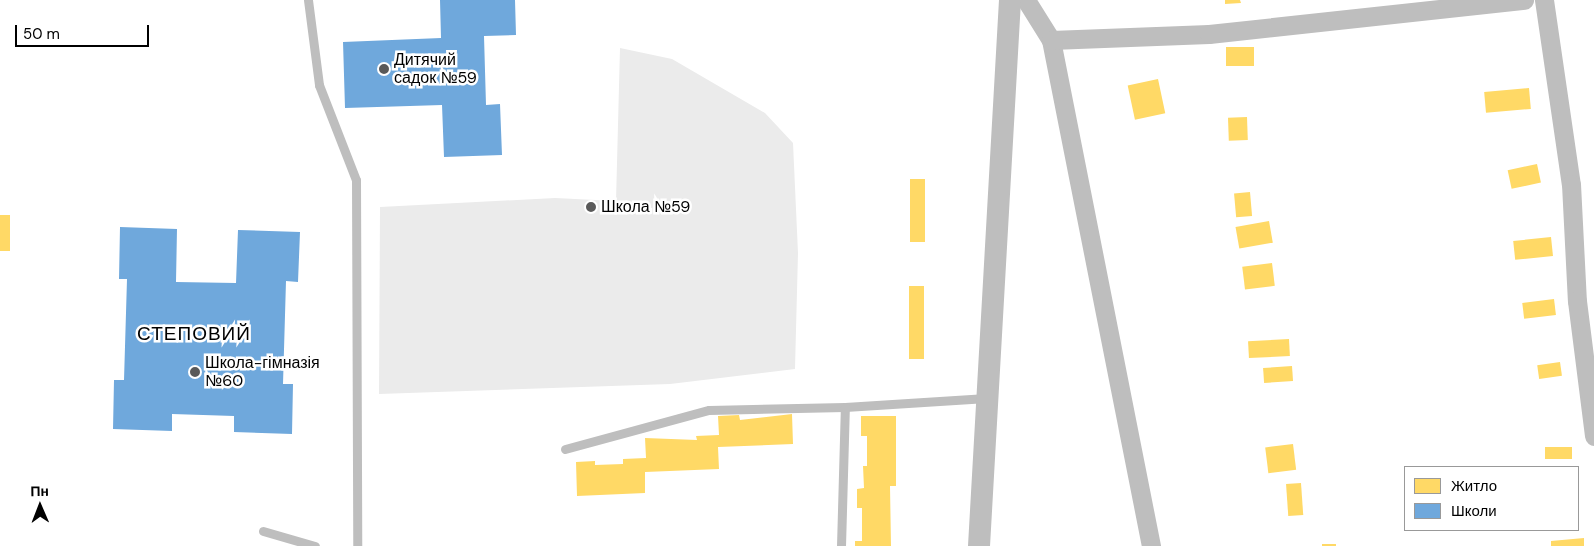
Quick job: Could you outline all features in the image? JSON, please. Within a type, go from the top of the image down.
[{"type":"street","points":[[980,546],[1010,0]]},
{"type":"street","points":[[1026,0],[1051,40],[1151,546]]},
{"type":"street","points":[[1051,40],[1208,34],[1524,0]]},
{"type":"street","points":[[1544,0],[1571,184],[1577,301],[1594,436]]},
{"type":"lane","points":[[308,0],[319,85],[356,180],[358,546]]},
{"type":"lane","points":[[565,449],[709,410],[845,407],[988,398]]},
{"type":"lane","points":[[841,546],[845,407]]},
{"type":"lane","points":[[263,531],[315,546]]},
{"type":"shaded area","points":[[620,48],[672,59],[765,113],[793,143],[798,253],[795,369],[670,384],[379,394],[380,207],[555,198],[616,201]]},
{"type":"building: Житло","points":[[1225,0],[1240,0],[1241,3],[1225,4]]},
{"type":"building: Житло","points":[[1226,47],[1254,47],[1254,66],[1226,66]]},
{"type":"building: Житло","points":[[1158,79],[1165,113],[1135,120],[1128,85]]},
{"type":"building: Житло","points":[[1529,88],[1531,109],[1486,113],[1484,92]]},
{"type":"building: Житло","points":[[1247,117],[1248,140],[1229,141],[1228,118]]},
{"type":"building: Житло","points":[[1537,164],[1541,183],[1512,189],[1508,170]]},
{"type":"building: Житло","points":[[910,179],[925,179],[925,242],[910,242]]},
{"type":"building: Житло","points":[[1250,192],[1252,216],[1236,217],[1234,193]]},
{"type":"building: Житло","points":[[0,215],[10,215],[10,251],[0,251]]},
{"type":"building: Житло","points":[[1269,221],[1273,243],[1239,249],[1236,227]]},
{"type":"building: Житло","points":[[1551,237],[1553,256],[1515,260],[1513,241]]},
{"type":"building: Житло","points":[[1272,263],[1275,286],[1245,289],[1242,267]]},
{"type":"building: Житло","points":[[909,286],[924,286],[924,359],[909,359]]},
{"type":"building: Житло","points":[[1554,299],[1556,315],[1524,319],[1522,303]]},
{"type":"building: Житло","points":[[1289,339],[1290,356],[1249,358],[1248,341]]},
{"type":"building: Житло","points":[[1560,362],[1562,376],[1539,379],[1537,365]]},
{"type":"building: Житло","points":[[1292,366],[1293,381],[1264,383],[1263,368]]},
{"type":"building: Житло","points":[[792,414],[793,444],[718,447],[719,469],[645,472],[645,493],[577,496],[576,462],[595,461],[595,465],[623,464],[623,459],[646,458],[645,438],[697,440],[696,436],[719,435],[718,416],[739,415],[740,420]]},
{"type":"building: Житло","points":[[861,416],[896,416],[896,486],[890,486],[891,546],[855,546],[855,541],[862,541],[862,508],[857,508],[857,489],[864,488],[863,466],[867,466],[867,436],[861,436]]},
{"type":"building: Житло","points":[[1293,444],[1296,470],[1268,473],[1265,447]]},
{"type":"building: Житло","points":[[1545,447],[1572,447],[1572,459],[1545,459]]},
{"type":"building: Житло","points":[[1301,483],[1303,515],[1288,516],[1286,484]]},
{"type":"building: Житло","points":[[1584,538],[1584,546],[1551,546],[1551,541]]},
{"type":"building: Житло","points":[[1322,544],[1336,544],[1336,546],[1322,546]]},
{"type":"building: Школи","points":[[440,0],[515,0],[516,35],[484,36],[486,105],[500,104],[502,155],[444,157],[442,105],[345,108],[343,42],[441,38]]},
{"type":"building: Школи","points":[[120,227],[177,229],[176,282],[236,283],[238,230],[300,232],[298,282],[286,281],[283,384],[293,384],[292,434],[234,432],[234,416],[172,414],[172,431],[113,429],[114,380],[124,380],[127,279],[119,279]]},
{"type":"place","name":"Дитячий садок №59","points":[[384,69]]},
{"type":"place","name":"Школа №59","points":[[591,207]]},
{"type":"place","name":"Школа-гімназія №60","points":[[195,372]]},
{"type":"district","name":"СТЕПОВИЙ","points":[[194,334]]}]
